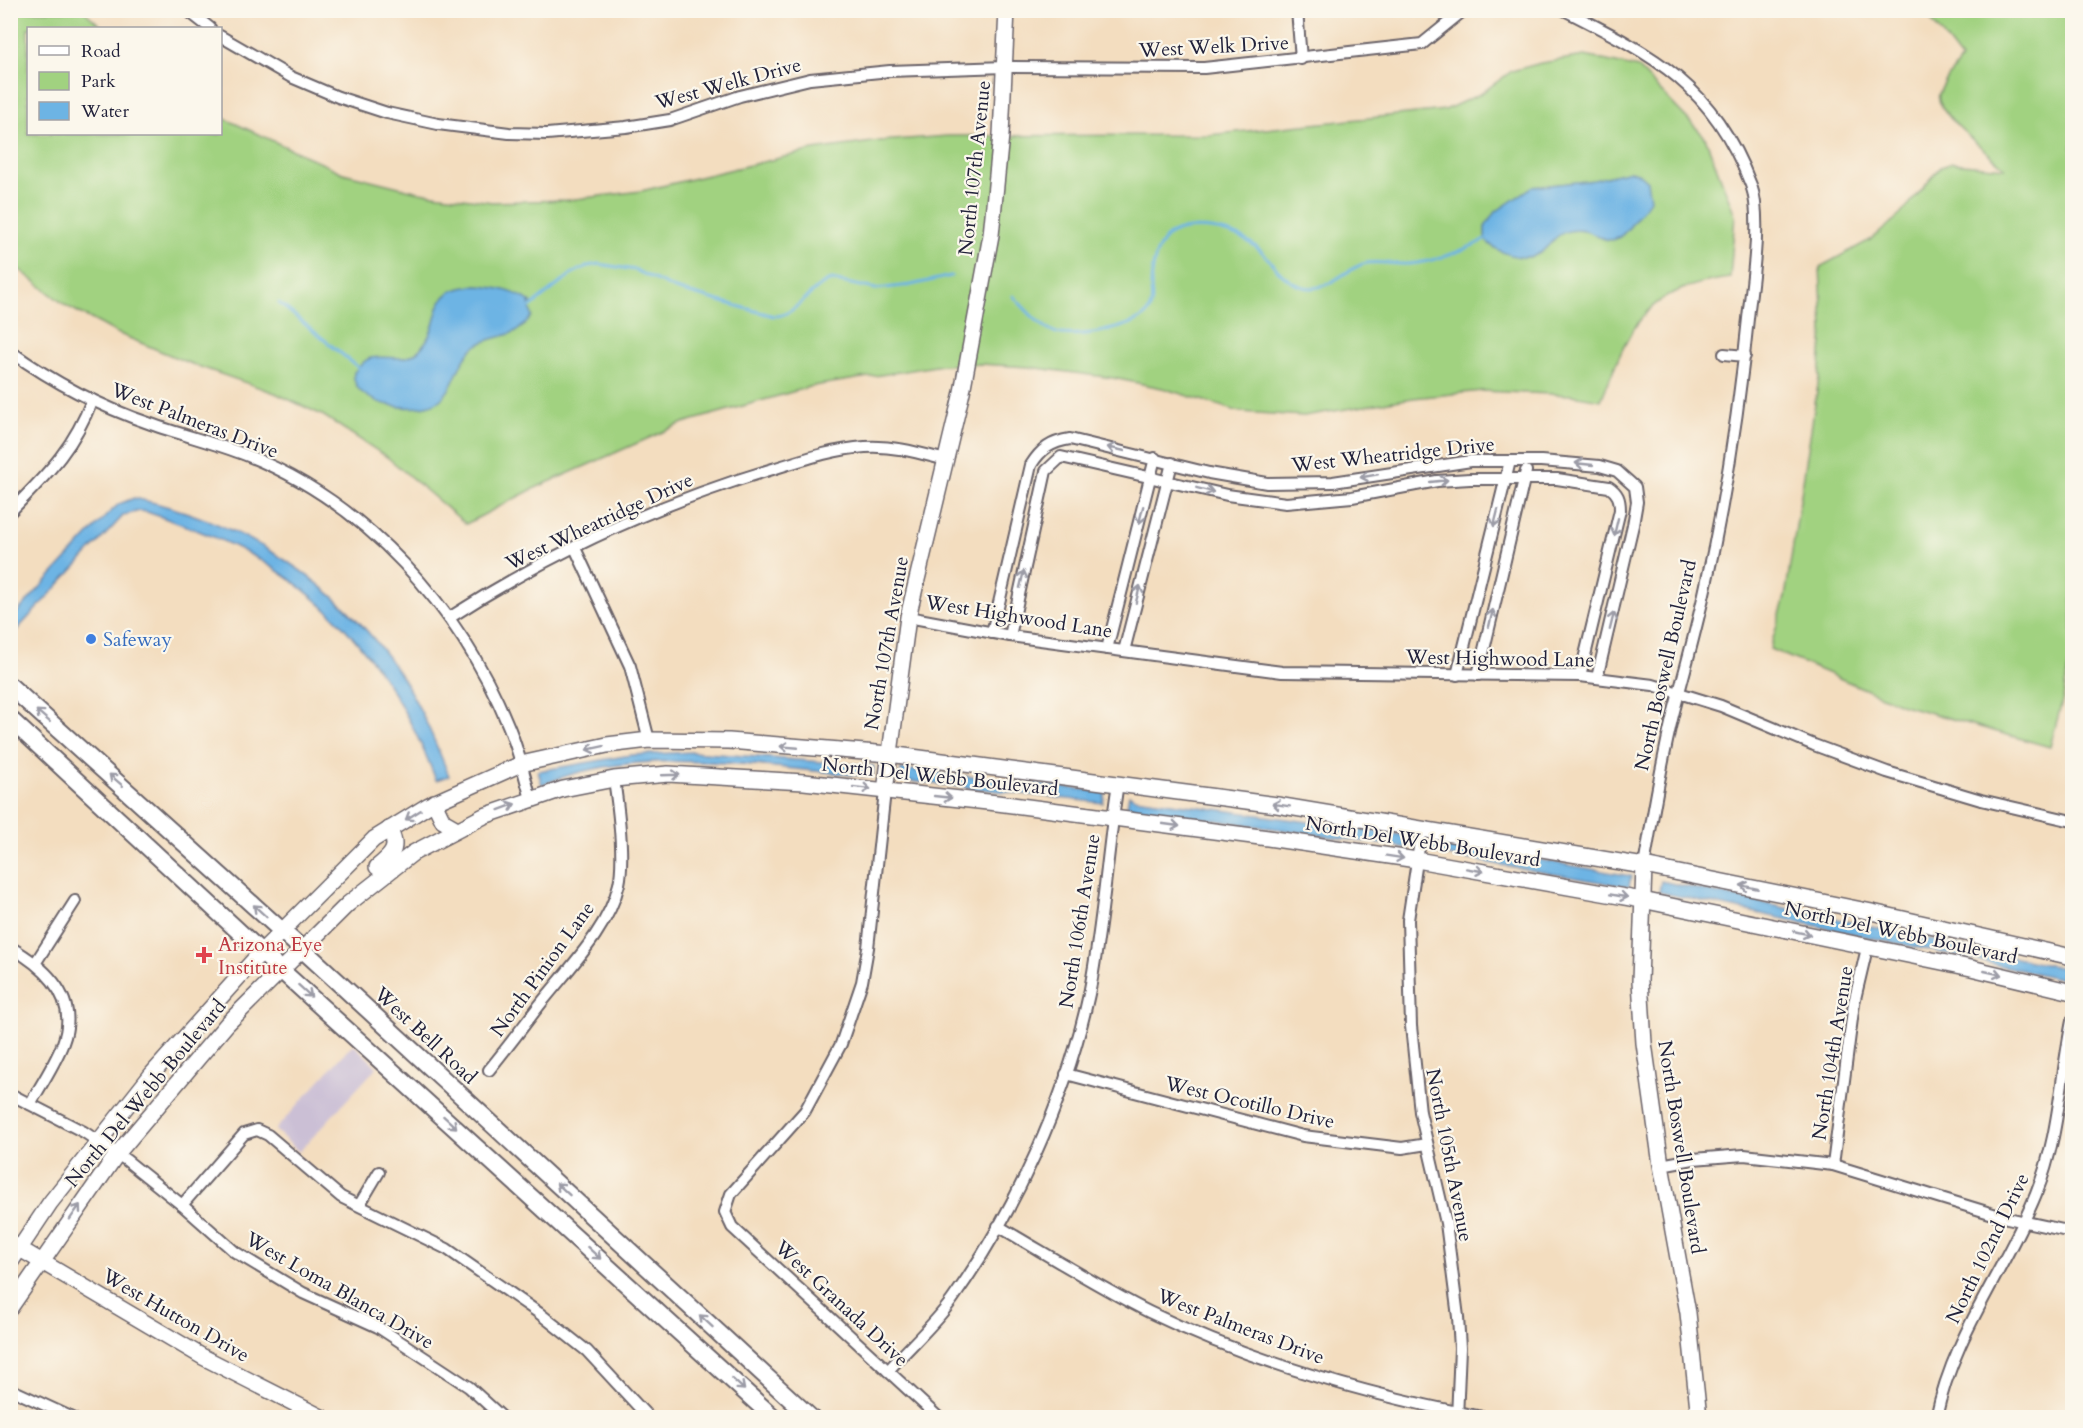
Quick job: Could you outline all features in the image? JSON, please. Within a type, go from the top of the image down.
[{"type":"main road","name":"West Bell Road","points":[[10,686],[304,950],[811,1418]]},
{"type":"main road","points":[[10,719],[261,952],[774,1418]]},
{"type":"main road","points":[[60,765],[76,745]]},
{"type":"street","points":[[187,10],[209,27]]},
{"type":"street","name":"North 107th Avenue","points":[[725,1212],[736,1188],[805,1111],[841,1044],[862,982],[908,617],[962,392],[991,235],[1005,67],[1007,10]]},
{"type":"street","name":"West Welk Drive","points":[[1297,10],[1301,59]]},
{"type":"street","name":"West Welk Drive","points":[[222,37],[291,77],[338,97],[387,113],[438,124],[509,133],[546,134],[659,122],[740,96],[810,79],[890,71],[1005,67],[1204,68],[1422,44],[1464,10]]},
{"type":"street","name":"North Boswell Boulevard","points":[[1564,10],[1640,49],[1675,73],[1699,97],[1730,139],[1752,188],[1756,234],[1744,356],[1726,484],[1706,587],[1664,757],[1644,866],[1642,900],[1640,981],[1644,1043],[1661,1165],[1688,1312],[1699,1418]]},
{"type":"street","name":"West Palmeras Drive","points":[[10,351],[33,367],[92,400],[150,424],[248,456],[316,492],[373,534],[397,557],[449,618],[497,701],[521,764],[531,799]]},
{"type":"street","points":[[1724,354],[1744,356]]},
{"type":"street","points":[[10,512],[63,458],[83,425],[92,400]]},
{"type":"street","name":"West Wheatridge Drive","points":[[992,633],[1028,476],[1038,454],[1058,441],[1070,439],[1240,479],[1294,484],[1333,482],[1455,462],[1528,461],[1600,466],[1617,471],[1635,487],[1637,502],[1597,678]]},
{"type":"street","name":"West Wheatridge Drive","points":[[449,618],[523,574],[575,548],[699,493],[827,453],[878,447],[907,450],[946,460]]},
{"type":"street","name":"West Wheatridge Drive","points":[[1010,636],[1046,471],[1061,456],[1227,495],[1286,503],[1352,497],[1437,481],[1506,478],[1557,479],[1609,487],[1616,491],[1620,500],[1615,531],[1580,676]]},
{"type":"street","points":[[1107,649],[1155,458]]},
{"type":"street","points":[[1457,675],[1510,461]]},
{"type":"street","points":[[1478,675],[1528,461]]},
{"type":"street","points":[[1124,651],[1172,463]]},
{"type":"street","points":[[575,548],[630,666],[649,740]]},
{"type":"street","name":"West Highwood Lane","points":[[908,617],[1010,636],[1282,672],[1580,676],[1680,692],[1721,705],[1814,745],[1887,772],[1981,800],[2073,821]]},
{"type":"street","name":"North Del Webb Boulevard","points":[[10,1263],[15,1245],[159,1065],[261,952],[326,884],[374,839],[434,802],[521,764],[607,745],[649,740],[729,741],[889,754],[1118,783],[1422,828],[1644,866],[1872,912],[2073,957]]},
{"type":"street","name":"North Del Webb Boulevard","points":[[10,1308],[117,1154],[227,1024],[348,904],[414,853],[457,829],[531,799],[563,789],[614,779],[668,774],[727,775],[1113,817],[1417,860],[1642,900],[1971,968],[2073,992]]},
{"type":"street","name":"North Pinion Lane","points":[[489,1070],[574,963],[605,919],[613,901],[620,883],[620,838],[614,779]]},
{"type":"street","name":"North 106th Avenue","points":[[888,1371],[951,1301],[998,1226],[1046,1131],[1066,1074],[1092,977],[1118,783]]},
{"type":"street","points":[[434,802],[443,821],[457,829]]},
{"type":"street","name":"North 105th Avenue","points":[[1422,828],[1408,920],[1413,1060],[1427,1144],[1446,1223],[1457,1306],[1460,1348],[1457,1415]]},
{"type":"street","points":[[348,904],[361,881],[395,851],[396,844],[389,829]]},
{"type":"street","points":[[36,962],[75,901]]},
{"type":"street","points":[[10,947],[36,962],[52,978],[61,994],[66,1030],[63,1043],[30,1104]]},
{"type":"street","name":"North 104th Avenue","points":[[1833,1165],[1854,1003],[1867,948]]},
{"type":"street","name":"North 102nd Drive","points":[[1936,1418],[1948,1371],[1959,1343],[2036,1196],[2055,1136],[2073,1021]]},
{"type":"street","name":"West Ocotillo Drive","points":[[1066,1074],[1303,1136],[1402,1148],[1427,1144]]},
{"type":"street","name":"West Loma Blanca Drive","points":[[10,1094],[117,1154],[182,1205],[235,1252],[303,1293],[378,1327],[469,1387],[503,1418]]},
{"type":"street","points":[[182,1205],[244,1134],[257,1130],[268,1135],[341,1197],[360,1204],[447,1249],[539,1312],[586,1351],[649,1418]]},
{"type":"street","points":[[1661,1165],[1693,1159],[1744,1155],[1833,1165],[1922,1194],[2022,1222],[2073,1232]]},
{"type":"street","points":[[360,1204],[379,1172]]},
{"type":"street","name":"West Granada Drive","points":[[725,1212],[732,1227],[939,1418]]},
{"type":"street","name":"West Palmeras Drive","points":[[998,1226],[1148,1311],[1204,1336],[1346,1384],[1457,1415],[1487,1418]]},
{"type":"street","name":"West Hutton Drive","points":[[15,1245],[203,1358],[323,1418]]},
{"type":"street","points":[[10,1389],[73,1418]]},
{"type":"shaded area","points":[[353,1044],[377,1067],[299,1152],[275,1130]]},
{"type":"green space","points":[[10,11],[84,11],[102,27],[27,27],[27,135],[222,135],[222,117],[343,173],[419,192],[492,202],[568,200],[641,191],[813,150],[880,141],[948,136],[1209,135],[1445,110],[1480,94],[1512,71],[1541,63],[1585,56],[1638,68],[1705,137],[1735,215],[1730,278],[1700,283],[1677,291],[1644,315],[1632,331],[1601,400],[1572,395],[1482,391],[1413,398],[1304,416],[1240,412],[1162,388],[1113,378],[1029,367],[980,364],[942,365],[813,386],[683,423],[533,489],[466,524],[387,457],[324,416],[275,393],[189,363],[117,333],[65,305],[11,263]]},
{"type":"green space","points":[[1924,11],[2072,11],[2072,639],[2064,694],[2050,747],[1903,705],[1770,649],[1785,597],[1819,378],[1823,330],[1820,267],[1872,239],[1900,215],[1941,167],[1952,163],[2005,168],[1954,122],[1940,102],[1939,94],[1961,59]]},
{"type":"water","points":[[1630,171],[1638,173],[1647,181],[1650,200],[1618,238],[1604,239],[1580,231],[1564,232],[1540,253],[1526,257],[1511,255],[1490,245],[1485,240],[1485,227],[1494,213],[1532,187],[1594,180]]},
{"type":"water","points":[[477,286],[506,290],[519,295],[532,303],[529,304],[532,316],[512,333],[476,346],[465,358],[450,388],[440,400],[431,405],[418,407],[388,405],[363,393],[355,384],[354,372],[368,359],[403,358],[414,354],[428,339],[442,300],[449,293],[460,288]]},
{"type":"water","points":[[134,498],[174,508],[249,539],[284,559],[317,583],[347,610],[399,673],[433,736],[449,776],[436,780],[421,744],[383,676],[335,618],[306,592],[275,569],[240,549],[147,512],[140,511],[124,515],[11,636],[11,619],[107,515],[119,504]]},
{"type":"water","points":[[692,752],[874,766],[873,777],[749,765],[661,762],[619,765],[579,772],[542,785],[538,771],[631,755]]},
{"type":"water","points":[[901,769],[1105,792],[1103,803],[900,780]]},
{"type":"water","points":[[1129,795],[1135,798],[1409,836],[1407,848],[1127,807]]},
{"type":"water","points":[[1433,841],[1631,876],[1629,887],[1431,853]]},
{"type":"water","points":[[1661,881],[2072,970],[2072,981],[1659,892]]},
{"type":"waterway","points":[[1013,296],[1042,325],[1054,332],[1089,333],[1131,323],[1142,318],[1151,306],[1152,277],[1158,250],[1168,236],[1185,229],[1217,230],[1238,236],[1256,247],[1289,280],[1310,288],[1326,285],[1363,264],[1374,262],[1408,264],[1428,261],[1485,240]]},
{"type":"waterway","points":[[530,307],[573,273],[599,264],[635,270],[675,289],[774,316],[790,311],[816,289],[831,280],[876,289],[911,285],[951,276]]},
{"type":"waterway","points":[[279,303],[359,368]]},
{"type":"place","name":"Safeway","points":[[91,639]]},
{"type":"place","name":"Arizona Eye Institute","points":[[204,955]]}]
